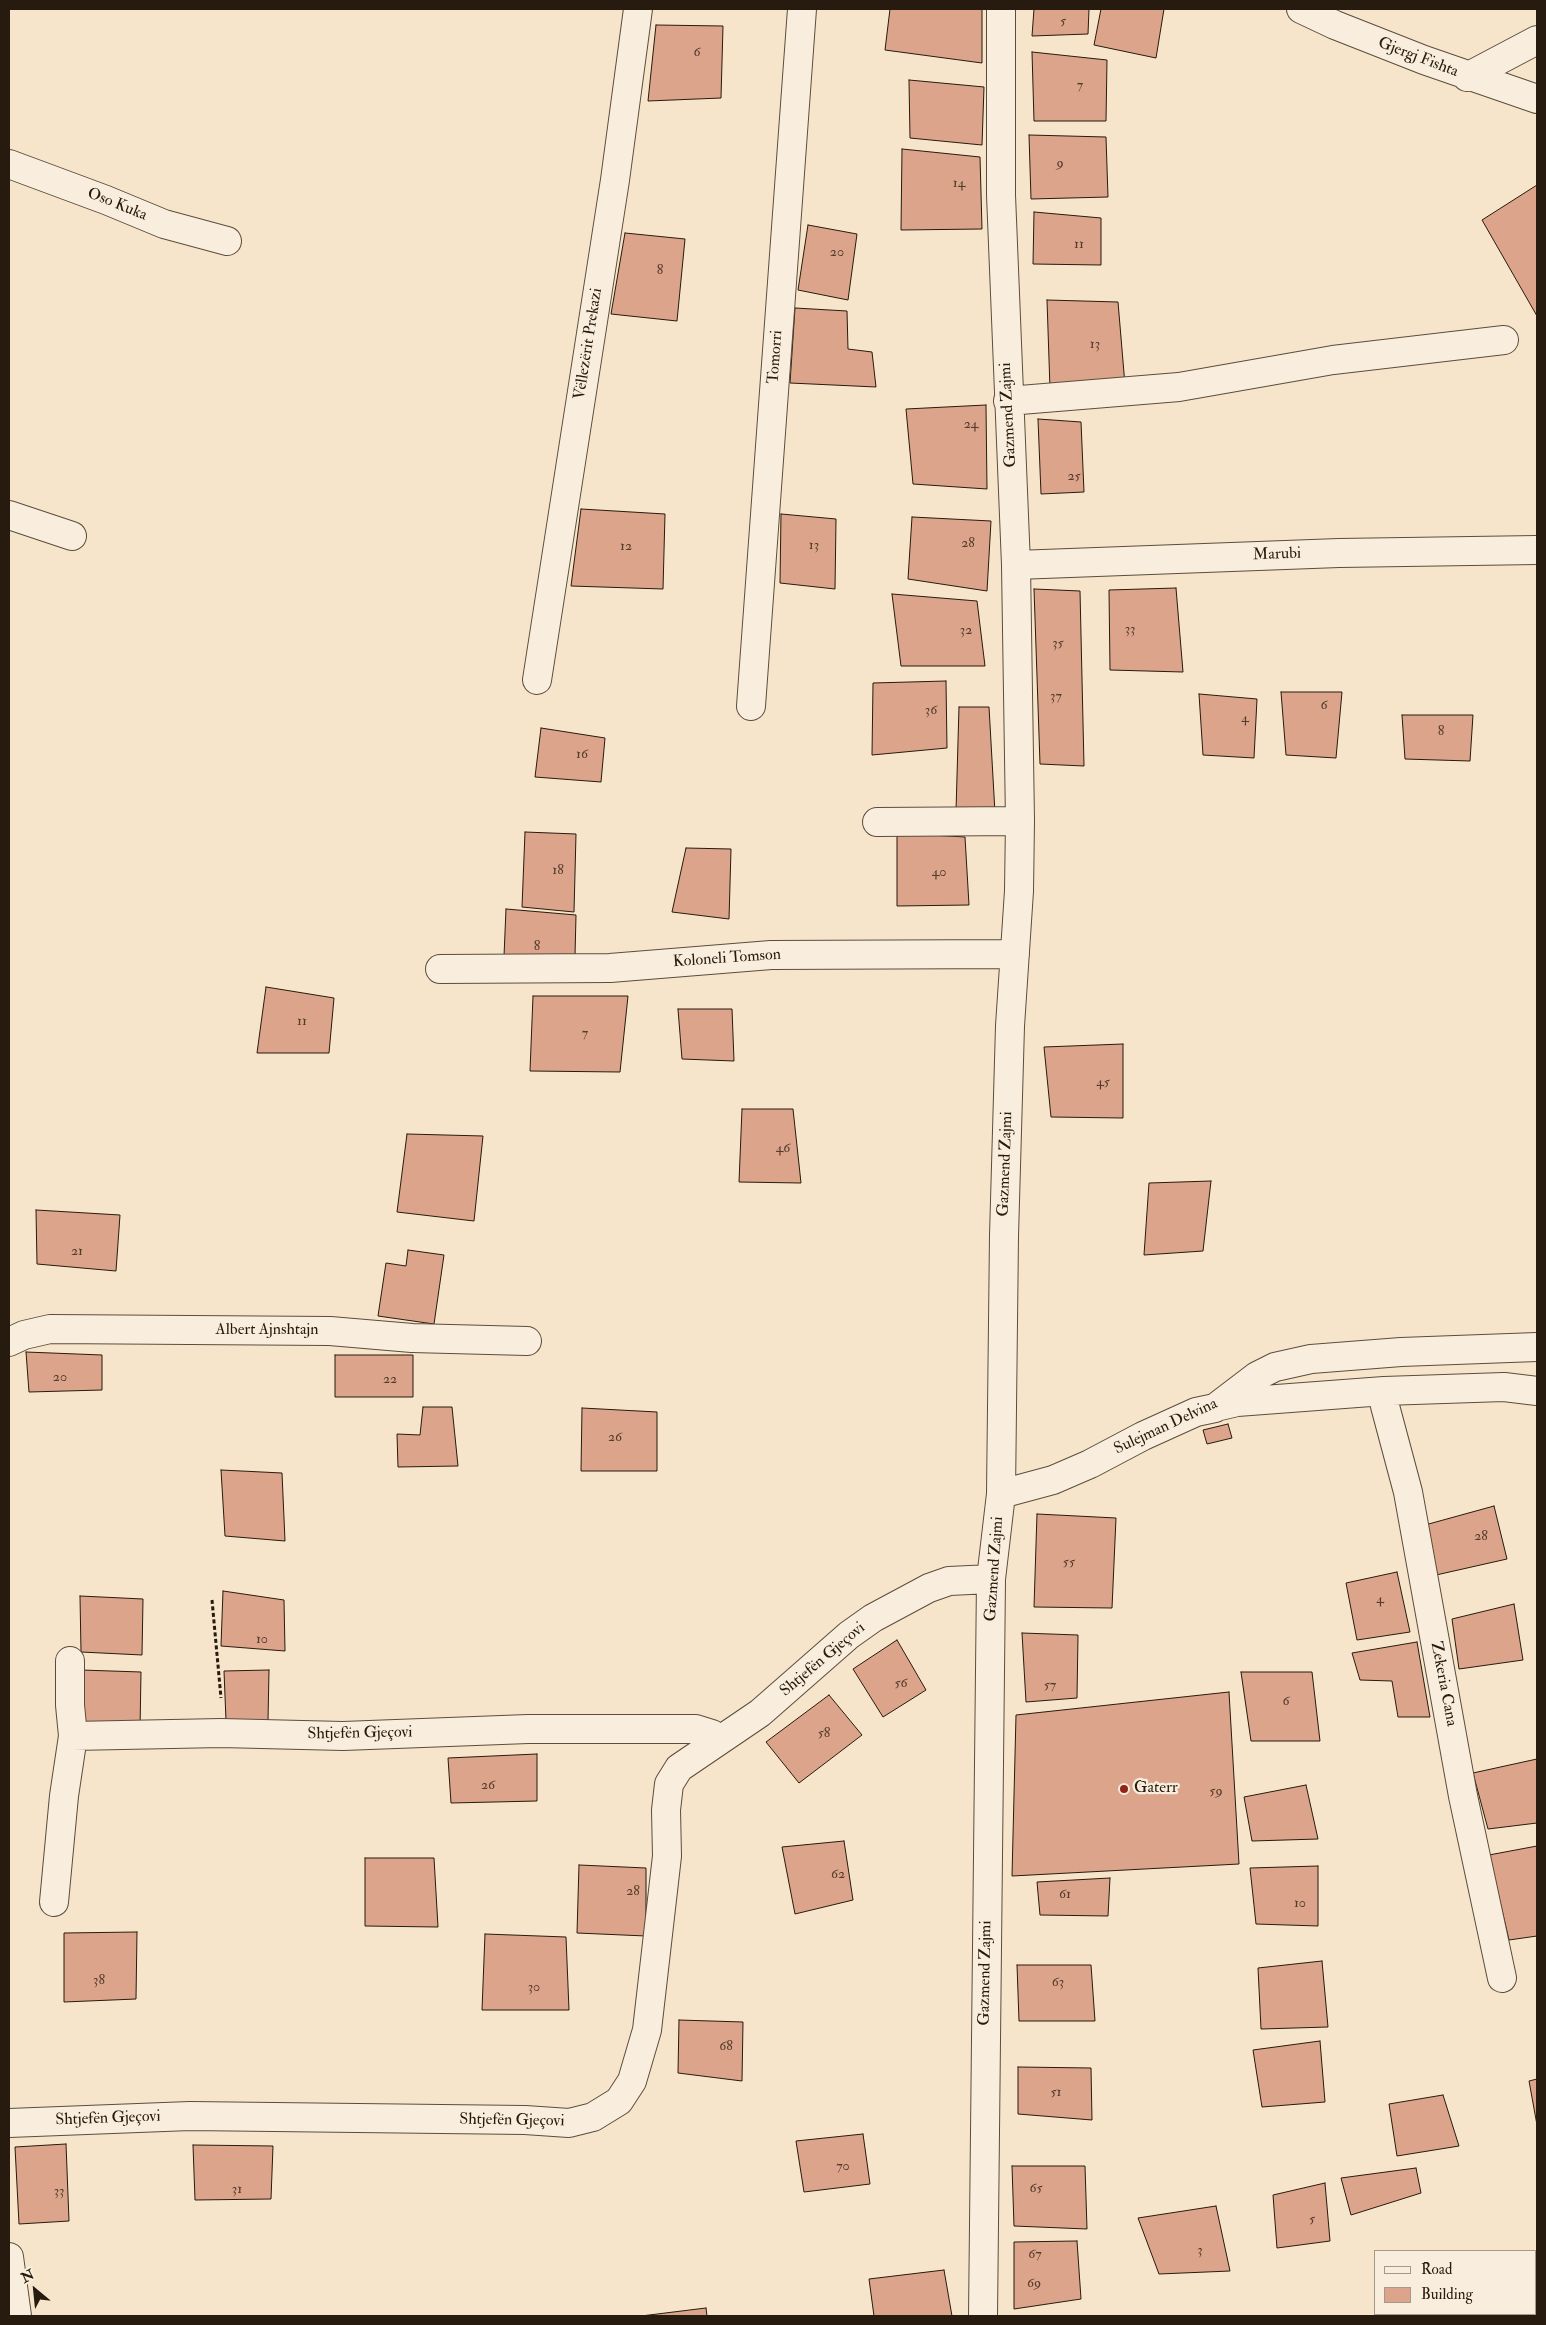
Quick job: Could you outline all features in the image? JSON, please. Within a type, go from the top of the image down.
[{"type":"street","name":"Vëllezërit Prekazi","points":[[536,680],[615,180],[638,9]]},
{"type":"street","name":"Tomorri","points":[[751,706],[802,9]]},
{"type":"street","name":"Gazmend Zajmi","points":[[983,2316],[991,1579],[1001,1494],[1004,1236],[1010,1026],[1019,891],[1020,821],[1016,565],[1001,195],[1001,9]]},
{"type":"street","name":"Gjergj Fishta","points":[[1301,9],[1335,25],[1467,77],[1537,99]]},
{"type":"street","points":[[1467,77],[1537,40]]},
{"type":"street","name":"Oso Kuka","points":[[9,164],[115,203],[164,224],[227,242]]},
{"type":"street","points":[[1008,401],[1179,387],[1333,360],[1504,340]]},
{"type":"street","points":[[9,515],[72,536]]},
{"type":"street","name":"Marubi","points":[[1016,565],[1339,552],[1537,550]]},
{"type":"street","points":[[877,822],[1020,821]]},
{"type":"street","name":"Koloneli Tomson","points":[[440,968],[610,968],[771,955],[1015,954]]},
{"type":"street","name":"Albert Ajnshtajn","points":[[9,1342],[24,1335],[50,1329],[330,1331],[412,1338],[527,1341]]},
{"type":"street","name":"Sulejman Delvina","points":[[1001,1494],[1052,1480],[1090,1464],[1143,1436],[1196,1412],[1215,1408],[1257,1376],[1275,1367],[1311,1359],[1410,1352],[1537,1347]]},
{"type":"street","points":[[1215,1408],[1237,1402],[1384,1391],[1504,1387],[1537,1391]]},
{"type":"street","name":"Zekeria Cana","points":[[1384,1391],[1385,1406],[1408,1492],[1464,1796],[1502,1978]]},
{"type":"street","name":"Shtjefën Gjeçovi","points":[[9,2123],[190,2116],[526,2120],[569,2123],[593,2117],[619,2101],[632,2081],[648,2030],[667,1856],[666,1810],[669,1784],[679,1768],[760,1713],[849,1635],[874,1618],[929,1588],[949,1581],[991,1579]]},
{"type":"street","points":[[54,1902],[64,1796],[73,1736],[70,1705],[70,1661]]},
{"type":"street","name":"Shtjefën Gjeçovi","points":[[73,1736],[221,1733],[343,1736],[528,1728],[696,1729],[712,1734],[719,1740]]},
{"type":"street","points":[[9,2257],[17,2316]]},
{"type":"path","points":[[212,1600],[218,1652],[221,1733]]},
{"type":"building","points":[[890,9],[982,9],[982,63],[885,50]]},
{"type":"building","points":[[1034,9],[1089,9],[1088,34],[1032,36]]},
{"type":"building","points":[[1101,9],[1164,9],[1156,58],[1094,45]]},
{"type":"building","points":[[656,25],[723,26],[721,98],[648,101]]},
{"type":"building","points":[[1032,52],[1107,60],[1106,121],[1034,121]]},
{"type":"building","points":[[909,80],[984,87],[982,145],[910,138]]},
{"type":"building","points":[[1029,135],[1106,137],[1108,197],[1031,199]]},
{"type":"building","points":[[902,149],[980,157],[982,229],[901,230]]},
{"type":"building","points":[[1537,185],[1537,316],[1482,220]]},
{"type":"building","points":[[1034,212],[1101,218],[1101,265],[1033,264]]},
{"type":"building","points":[[808,225],[857,234],[848,300],[798,290]]},
{"type":"building","points":[[625,233],[685,239],[677,321],[611,314]]},
{"type":"building","points":[[1047,300],[1118,302],[1125,385],[1050,389]]},
{"type":"building","points":[[795,308],[847,311],[848,349],[872,352],[876,387],[790,383]]},
{"type":"building","points":[[986,405],[987,489],[913,484],[906,409]]},
{"type":"building","points":[[1038,419],[1081,422],[1084,492],[1041,494]]},
{"type":"building","points":[[581,509],[665,514],[663,589],[571,586]]},
{"type":"building","points":[[781,514],[836,519],[835,589],[780,583]]},
{"type":"building","points":[[912,517],[991,521],[987,591],[908,579]]},
{"type":"building","points":[[1176,588],[1183,672],[1110,670],[1109,590]]},
{"type":"building","points":[[1034,589],[1080,591],[1084,766],[1040,764]]},
{"type":"building","points":[[892,594],[977,601],[985,666],[901,666]]},
{"type":"building","points":[[946,681],[947,748],[872,755],[873,683]]},
{"type":"building","points":[[1281,692],[1342,692],[1336,758],[1286,755]]},
{"type":"building","points":[[1199,694],[1257,699],[1254,758],[1203,755]]},
{"type":"building","points":[[959,707],[989,707],[995,813],[956,811]]},
{"type":"building","points":[[1402,715],[1473,715],[1470,761],[1405,759]]},
{"type":"building","points":[[541,728],[605,738],[601,782],[535,777]]},
{"type":"building","points":[[525,832],[576,834],[574,912],[522,907]]},
{"type":"building","points":[[897,833],[965,837],[969,905],[897,906]]},
{"type":"building","points":[[686,848],[731,849],[729,919],[672,912]]},
{"type":"building","points":[[506,909],[576,915],[575,956],[504,956]]},
{"type":"building","points":[[266,987],[334,998],[329,1053],[257,1053]]},
{"type":"building","points":[[533,996],[628,996],[620,1072],[530,1071]]},
{"type":"building","points":[[678,1009],[732,1009],[734,1061],[682,1059]]},
{"type":"building","points":[[1123,1044],[1123,1118],[1051,1117],[1044,1047]]},
{"type":"building","points":[[742,1109],[793,1109],[801,1183],[739,1182]]},
{"type":"building","points":[[407,1134],[483,1136],[474,1221],[397,1212]]},
{"type":"building","points":[[1211,1181],[1203,1251],[1144,1255],[1149,1183]]},
{"type":"building","points":[[36,1210],[120,1215],[116,1271],[37,1264]]},
{"type":"building","points":[[408,1250],[444,1255],[434,1324],[378,1316],[386,1263],[406,1266]]},
{"type":"building","points":[[26,1352],[102,1355],[102,1390],[29,1392]]},
{"type":"building","points":[[335,1355],[413,1355],[413,1397],[335,1397]]},
{"type":"building","points":[[423,1407],[452,1407],[458,1466],[398,1467],[397,1434],[420,1435]]},
{"type":"building","points":[[582,1408],[657,1412],[657,1471],[581,1471]]},
{"type":"building","points":[[1228,1424],[1232,1438],[1207,1444],[1203,1430]]},
{"type":"building","points":[[221,1470],[282,1473],[285,1541],[225,1536]]},
{"type":"building","points":[[1494,1506],[1507,1559],[1436,1575],[1425,1525]]},
{"type":"building","points":[[1037,1514],[1116,1518],[1112,1608],[1034,1607]]},
{"type":"building","points":[[1397,1572],[1410,1632],[1357,1640],[1346,1583]]},
{"type":"building","points":[[223,1591],[284,1600],[285,1651],[221,1646]]},
{"type":"building","points":[[80,1596],[143,1599],[142,1655],[81,1652]]},
{"type":"building","points":[[1514,1604],[1523,1660],[1459,1669],[1452,1619]]},
{"type":"building","points":[[1022,1633],[1078,1635],[1077,1698],[1026,1702]]},
{"type":"building","points":[[897,1640],[926,1690],[883,1717],[853,1669]]},
{"type":"building","points":[[1417,1642],[1430,1717],[1398,1717],[1392,1681],[1360,1680],[1352,1653]]},
{"type":"building","points":[[81,1670],[141,1672],[140,1730],[80,1730]]},
{"type":"building","points":[[269,1670],[268,1721],[226,1721],[224,1671]]},
{"type":"building","points":[[1241,1672],[1312,1672],[1320,1741],[1251,1741]]},
{"type":"building","name":"Gaterr","points":[[1229,1692],[1239,1864],[1012,1876],[1016,1715]]},
{"type":"building","points":[[829,1695],[862,1735],[799,1783],[766,1742]]},
{"type":"building","points":[[537,1754],[537,1801],[451,1803],[448,1758]]},
{"type":"building","points":[[1537,1759],[1537,1823],[1488,1829],[1473,1773]]},
{"type":"building","points":[[1306,1785],[1318,1839],[1252,1841],[1244,1797]]},
{"type":"building","points":[[844,1841],[853,1900],[795,1914],[782,1847]]},
{"type":"building","points":[[1537,1846],[1537,1936],[1509,1940],[1489,1855]]},
{"type":"building","points":[[365,1858],[434,1858],[438,1927],[365,1926]]},
{"type":"building","points":[[579,1865],[646,1868],[646,1936],[577,1933]]},
{"type":"building","points":[[1318,1866],[1318,1926],[1256,1924],[1250,1868]]},
{"type":"building","points":[[1110,1878],[1108,1916],[1040,1915],[1037,1882]]},
{"type":"building","points":[[137,1932],[136,1999],[64,2002],[64,1933]]},
{"type":"building","points":[[485,1934],[566,1937],[569,2010],[482,2010]]},
{"type":"building","points":[[1322,1961],[1328,2027],[1261,2029],[1258,1968]]},
{"type":"building","points":[[1017,1965],[1091,1965],[1095,2021],[1019,2021]]},
{"type":"building","points":[[679,2020],[743,2022],[742,2081],[678,2073]]},
{"type":"building","points":[[1320,2041],[1325,2102],[1262,2107],[1253,2050]]},
{"type":"building","points":[[1018,2067],[1091,2068],[1092,2120],[1018,2114]]},
{"type":"building","points":[[1537,2079],[1537,2125],[1529,2081]]},
{"type":"building","points":[[1443,2095],[1459,2146],[1397,2156],[1389,2104]]},
{"type":"building","points":[[863,2134],[870,2184],[804,2192],[796,2141]]},
{"type":"building","points":[[66,2144],[69,2221],[19,2224],[15,2147]]},
{"type":"building","points":[[193,2145],[273,2146],[271,2199],[195,2200]]},
{"type":"building","points":[[1012,2166],[1085,2166],[1087,2229],[1014,2226]]},
{"type":"building","points":[[1416,2168],[1421,2193],[1351,2215],[1341,2178]]},
{"type":"building","points":[[1325,2183],[1330,2241],[1277,2248],[1273,2195]]},
{"type":"building","points":[[1216,2206],[1230,2271],[1159,2274],[1138,2218]]},
{"type":"building","points":[[1077,2241],[1081,2299],[1014,2309],[1014,2242]]},
{"type":"building","points":[[944,2270],[952,2316],[874,2316],[869,2279]]},
{"type":"building","points":[[706,2308],[707,2316],[641,2316]]},
{"type":"place","name":"Gaterr","points":[[1124,1789]]}]
